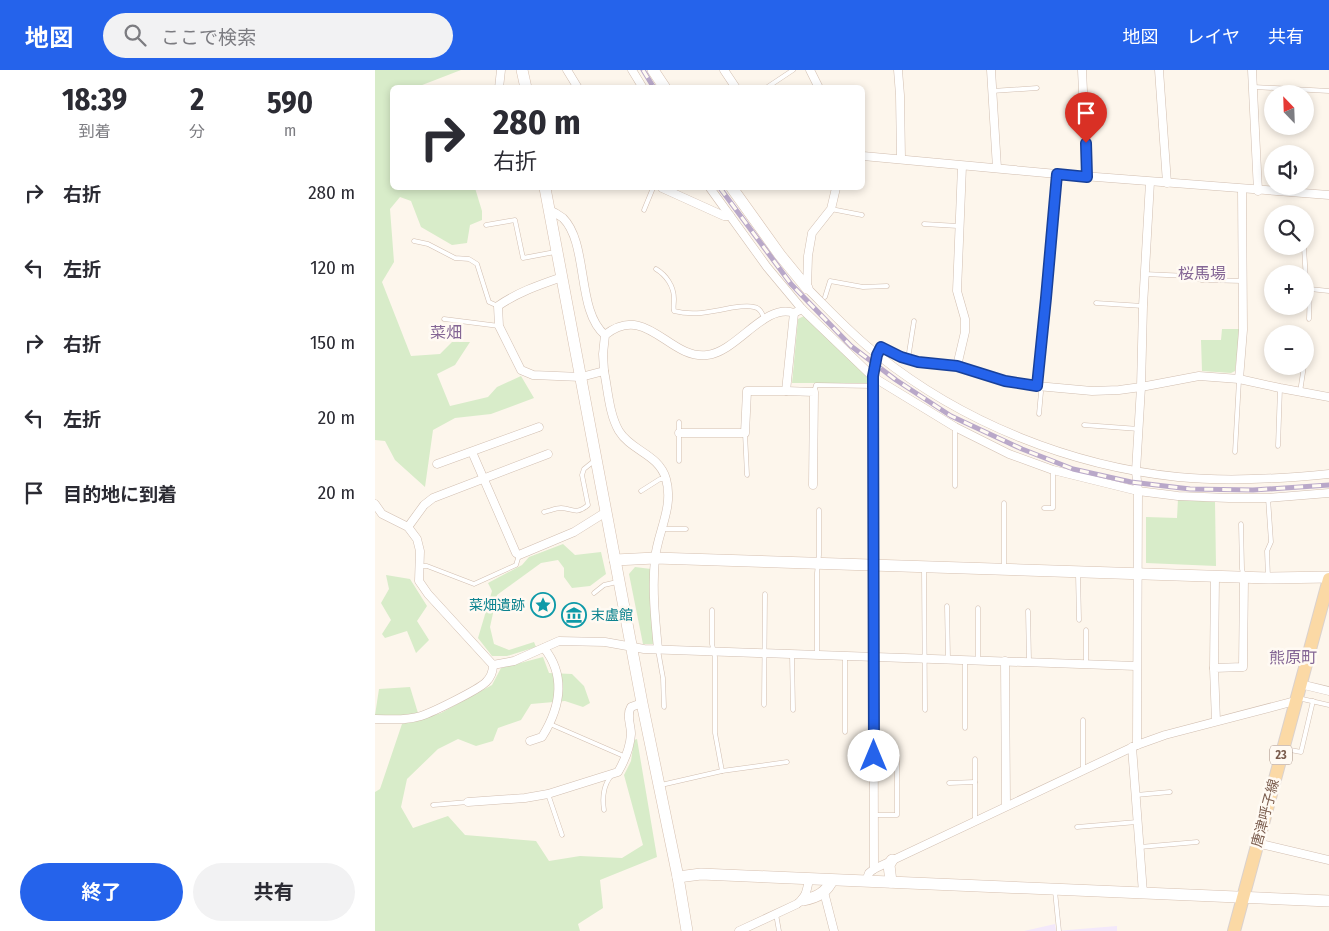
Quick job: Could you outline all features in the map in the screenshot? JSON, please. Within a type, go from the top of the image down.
[{"type":"main road","name":"唐津呼子線","points":[[1234,931],[1329,578]]},
{"type":"street","points":[[499,85],[501,70]]},
{"type":"street","points":[[522,70],[525,85]]},
{"type":"street","points":[[567,70],[576,85]]},
{"type":"street","points":[[632,70],[641,85]]},
{"type":"street","points":[[653,70],[663,85]]},
{"type":"street","points":[[724,70],[734,85]]},
{"type":"street","points":[[810,70],[818,85]]},
{"type":"street","points":[[898,70],[901,159]]},
{"type":"street","points":[[991,70],[997,168]]},
{"type":"street","points":[[1082,70],[1087,177]]},
{"type":"street","points":[[1159,70],[1167,183]]},
{"type":"street","points":[[1252,70],[1258,191]]},
{"type":"street","points":[[865,156],[1087,177],[1329,196]]},
{"type":"street","points":[[957,366],[965,332],[965,319],[957,291],[958,226],[962,166]]},
{"type":"street","points":[[1037,386],[1057,174]]},
{"type":"street","points":[[1143,893],[1135,795],[1134,746],[1138,491],[1136,471],[1149,182]]},
{"type":"street","points":[[545,190],[605,512],[678,877],[687,931]]},
{"type":"street","points":[[666,190],[724,216],[730,216]]},
{"type":"street","points":[[712,190],[767,267],[802,309],[873,376],[955,427],[1009,454],[1053,470],[1138,491],[1178,496],[1268,498],[1329,493]]},
{"type":"street","points":[[733,190],[780,255],[807,288],[845,326],[877,355],[904,375],[955,407],[1040,445],[1087,461],[1136,471],[1179,477],[1229,480],[1277,479],[1329,474]]},
{"type":"street","points":[[807,288],[808,256],[812,233],[831,209],[836,190]]},
{"type":"street","points":[[1239,379],[1243,330],[1242,190]]},
{"type":"street","points":[[549,210],[562,217],[573,235],[590,310],[596,324],[605,335]]},
{"type":"street","points":[[562,277],[514,295],[498,306],[499,326],[521,370],[533,375],[581,377],[604,371]]},
{"type":"street","points":[[794,314],[802,309]]},
{"type":"street","points":[[658,649],[653,602],[655,558],[657,540],[668,504],[666,479],[663,469],[656,461],[625,438],[615,422],[604,371],[605,335],[613,328],[623,324],[635,325],[649,330],[687,352],[698,356],[708,355],[718,353],[730,346],[764,318],[787,311],[794,314]]},
{"type":"street","points":[[786,391],[794,314]]},
{"type":"street","points":[[874,869],[873,376],[877,355],[881,347],[918,362],[957,366],[1005,381],[1037,386],[1092,391],[1141,387],[1199,376],[1239,379],[1329,397]]},
{"type":"street","points":[[679,433],[745,433],[747,391],[813,392],[813,485]]},
{"type":"street","points":[[437,464],[539,427]]},
{"type":"street","points":[[471,452],[515,553],[519,555],[574,532],[605,512]]},
{"type":"street","points":[[408,527],[424,505],[433,498],[548,454]]},
{"type":"street","points":[[375,504],[382,514],[408,527],[417,539],[420,551],[419,581],[428,594],[493,665],[493,672],[485,683],[440,708],[421,716],[402,719],[375,719]]},
{"type":"street","points":[[375,521],[382,514]]},
{"type":"street","points":[[615,560],[655,558],[1244,578],[1329,578]]},
{"type":"street","points":[[1215,577],[1214,668],[1216,722]]},
{"type":"street","points":[[1214,668],[1243,667],[1244,578]]},
{"type":"street","points":[[493,665],[514,661],[559,641],[605,642],[644,649],[1136,666]]},
{"type":"street","points":[[530,741],[542,737],[550,724],[557,705],[559,689],[557,674],[552,658],[545,648]]},
{"type":"street","points":[[1005,661],[1006,806]]},
{"type":"street","points":[[1300,684],[1329,691]]},
{"type":"street","points":[[866,881],[869,873],[874,869],[1134,746],[1295,699]]},
{"type":"street","points":[[468,802],[525,798],[548,794],[613,775],[618,772],[626,758],[631,734],[629,711],[631,707],[642,703]]},
{"type":"street","points":[[1257,842],[1329,860]]},
{"type":"street","points":[[891,882],[889,865],[892,860]]},
{"type":"street","points":[[678,877],[701,874],[1329,901]]},
{"type":"street","points":[[803,900],[809,878]]},
{"type":"street","points":[[739,931],[750,929],[803,900],[824,892],[832,880]]},
{"type":"street","points":[[824,892],[834,931]]},
{"type":"lane","points":[[770,85],[793,70]]},
{"type":"lane","points":[[1253,87],[1329,91]]},
{"type":"lane","points":[[992,90],[1037,88]]},
{"type":"lane","points":[[643,210],[652,190]]},
{"type":"lane","points":[[831,209],[862,214]]},
{"type":"lane","points":[[486,225],[515,220],[523,258],[557,252]]},
{"type":"lane","points":[[924,224],[958,226]]},
{"type":"lane","points":[[414,241],[428,244],[455,258],[469,259],[477,264],[489,302],[498,306]]},
{"type":"lane","points":[[656,269],[664,274],[671,287],[674,297],[674,311],[701,314],[737,307],[754,307],[761,311],[764,318]]},
{"type":"lane","points":[[1144,274],[1189,276],[1203,280],[1243,280]]},
{"type":"lane","points":[[825,297],[830,281],[863,287],[887,286]]},
{"type":"lane","points":[[1314,289],[1329,291]]},
{"type":"lane","points":[[1096,303],[1143,306]]},
{"type":"lane","points":[[445,318],[499,326]]},
{"type":"lane","points":[[908,359],[914,321]]},
{"type":"lane","points":[[1300,392],[1303,375]]},
{"type":"lane","points":[[1235,452],[1239,379]]},
{"type":"lane","points":[[813,392],[816,385],[873,386]]},
{"type":"lane","points":[[1037,386],[1041,392],[1039,414]]},
{"type":"lane","points":[[1278,446],[1280,388]]},
{"type":"lane","points":[[679,422],[679,461]]},
{"type":"lane","points":[[1084,426],[1139,429]]},
{"type":"lane","points":[[955,427],[955,486]]},
{"type":"lane","points":[[745,433],[747,474]]},
{"type":"lane","points":[[544,512],[560,508],[573,512],[582,510],[588,505],[583,475],[584,469],[596,460]]},
{"type":"lane","points":[[1044,508],[1053,508],[1053,470]]},
{"type":"lane","points":[[641,491],[660,479],[666,479]]},
{"type":"lane","points":[[1268,498],[1271,542],[1267,551],[1268,578]]},
{"type":"lane","points":[[1004,503],[1004,570]]},
{"type":"lane","points":[[817,655],[819,510]]},
{"type":"lane","points":[[1241,524],[1244,578]]},
{"type":"lane","points":[[661,529],[686,529]]},
{"type":"lane","points":[[420,566],[427,566],[474,584],[516,565],[519,555]]},
{"type":"lane","points":[[923,567],[925,710]]},
{"type":"lane","points":[[1078,572],[1079,620]]},
{"type":"lane","points":[[594,593],[604,585],[619,582]]},
{"type":"lane","points":[[764,705],[765,594]]},
{"type":"lane","points":[[947,606],[948,659]]},
{"type":"lane","points":[[978,608],[978,660]]},
{"type":"lane","points":[[712,610],[715,733],[722,771]]},
{"type":"lane","points":[[1028,611],[1029,662]]},
{"type":"lane","points":[[1086,630],[1086,664]]},
{"type":"lane","points":[[658,649],[663,678],[663,707]]},
{"type":"lane","points":[[792,654],[793,710]]},
{"type":"lane","points":[[845,656],[845,732]]},
{"type":"lane","points":[[965,660],[965,728]]},
{"type":"lane","points":[[1295,699],[1329,705]]},
{"type":"lane","points":[[1282,748],[1301,752],[1313,701]]},
{"type":"lane","points":[[1083,720],[1083,770]]},
{"type":"lane","points":[[550,724],[626,758]]},
{"type":"lane","points":[[874,815],[897,815],[897,757]]},
{"type":"lane","points":[[975,759],[975,821]]},
{"type":"lane","points":[[659,785],[722,771],[787,762]]},
{"type":"lane","points":[[604,810],[602,798],[606,782],[613,775]]},
{"type":"lane","points":[[949,782],[975,782]]},
{"type":"lane","points":[[1135,795],[1170,792]]},
{"type":"lane","points":[[548,794],[562,835]]},
{"type":"lane","points":[[433,805],[468,802]]},
{"type":"lane","points":[[1077,827],[1138,822]]},
{"type":"lane","points":[[1140,846],[1197,842]]},
{"type":"lane","points":[[1055,889],[1059,931]]},
{"type":"lane","points":[[776,914],[779,931]]},
{"type":"shaded area","points":[[1055,924],[1056,931],[1024,931]]},
{"type":"shaded area","points":[[1117,926],[1117,931],[1056,931]]},
{"type":"green space","points":[[375,70],[461,70],[422,85],[390,85],[390,190],[476,190],[482,211],[482,220],[470,225],[467,243],[452,245],[421,227],[411,201],[400,197],[390,209],[394,262],[382,282],[411,356],[440,354],[452,342],[470,342],[455,365],[437,374],[450,406],[488,397],[497,387],[521,376],[534,398],[491,414],[455,418],[433,430],[425,487],[395,460],[385,441],[375,440]]},
{"type":"green space","points":[[804,316],[869,377],[869,383],[792,383],[798,319]]},
{"type":"green space","points":[[1222,329],[1240,329],[1235,371],[1231,373],[1202,371],[1201,340],[1221,340]]},
{"type":"green space","points":[[1178,499],[1215,502],[1216,566],[1146,563],[1146,517],[1177,518]]},
{"type":"green space","points":[[563,544],[575,555],[601,552],[606,574],[590,586],[572,588],[564,577],[564,568],[558,560],[541,563],[497,595],[490,627],[494,644],[509,650],[534,642],[536,647],[507,656],[492,656],[478,638],[492,591],[488,583],[522,565],[529,557]]},
{"type":"green space","points":[[635,567],[651,569],[650,601],[654,644],[643,644],[629,574]]},
{"type":"green space","points":[[386,575],[410,579],[427,606],[417,621],[429,640],[416,653],[407,631],[385,638],[382,634],[391,620],[381,603],[389,589]]},
{"type":"green space","points":[[543,657],[549,673],[572,674],[584,686],[590,703],[583,707],[565,701],[531,704],[521,720],[498,728],[493,741],[476,746],[458,739],[438,749],[407,779],[401,807],[413,828],[448,816],[465,835],[536,841],[549,861],[580,856],[622,858],[643,845],[624,775],[631,761],[634,740],[637,739],[657,857],[600,880],[603,908],[578,924],[580,931],[375,931],[375,792],[380,789],[402,724],[441,713],[492,685],[501,668]]},
{"type":"green space","points":[[410,687],[418,713],[403,716],[375,715],[379,689]]},
{"type":"railway","points":[[643,70],[652,85]]},
{"type":"railway","points":[[721,190],[791,284],[851,346],[896,380],[951,416],[1022,449],[1073,469],[1131,482],[1190,489],[1253,490],[1329,485]]},
{"type":"place","name":"菜畑遺跡","points":[[543,605]]},
{"type":"place","name":"末盧館","points":[[574,615]]},
{"type":"district","name":"桜馬場","points":[[1202,273]]},
{"type":"district","name":"菜畑","points":[[446,332]]},
{"type":"district","name":"熊原町","points":[[1293,657]]},
{"type":"route","points":[[874,756],[873,376],[877,355],[881,347],[901,357],[918,362],[957,366],[1005,381],[1037,386],[1057,174],[1087,177],[1086,143]]}]
